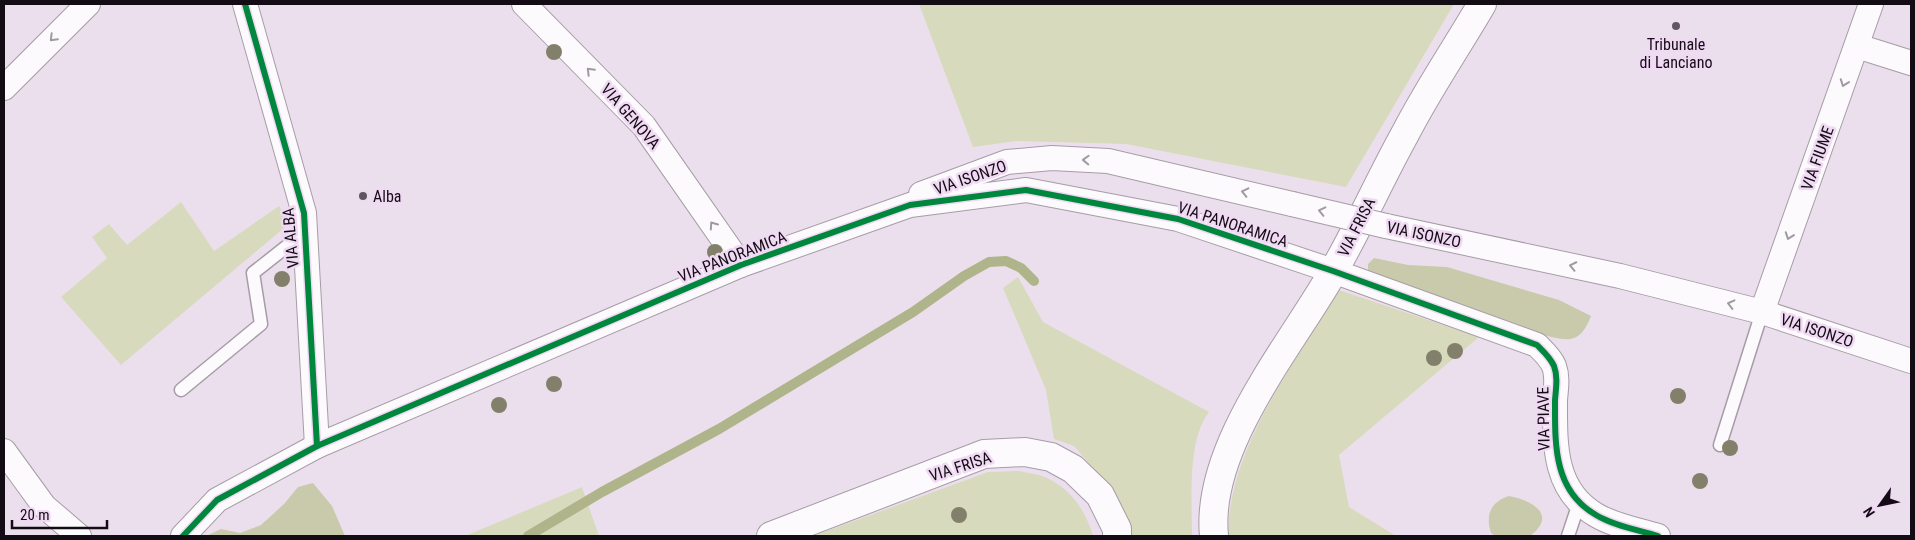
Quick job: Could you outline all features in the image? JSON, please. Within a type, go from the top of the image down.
[{"type":"street","points":[[4,88],[88,4]]},
{"type":"street","name":"VIA ALBA","points":[[245,4],[304,213],[317,446]]},
{"type":"street","name":"VIA GENOVA","points":[[524,4],[644,126],[741,265]]},
{"type":"street","name":"VIA FRISA","points":[[1214,536],[1215,493],[1226,454],[1246,414],[1333,271],[1406,132],[1482,4]]},
{"type":"street","name":"VIA FIUME","points":[[1762,312],[1871,4]]},
{"type":"street","points":[[1857,46],[1911,63]]},
{"type":"street","name":"VIA ISONZO","points":[[910,205],[916,196],[1008,162],[1052,158],[1108,160],[1386,226],[1620,276],[1762,312],[1911,361]]},
{"type":"street","name":"VIA PANORAMICA","points":[[183,536],[216,500],[317,446],[741,265],[910,205],[1026,190],[1178,219],[1333,271]]},
{"type":"street","name":"VIA PIAVE","points":[[1333,271],[1537,345],[1547,354],[1554,366],[1557,380],[1555,444],[1559,469],[1567,488],[1580,503],[1597,516],[1658,536]]},
{"type":"street","points":[[4,451],[44,506],[79,536]]},
{"type":"street","name":"VIA FRISA","points":[[771,536],[984,454],[1025,452],[1051,457],[1073,469],[1100,495],[1117,530],[1117,536]]},
{"type":"lane","points":[[181,390],[261,324],[253,273],[305,232]]},
{"type":"lane","points":[[1720,445],[1762,312]]},
{"type":"lane","points":[[1568,536],[1580,503]]},
{"type":"green space","points":[[919,4],[1454,4],[1346,187],[1126,144],[1016,141],[973,147]]},
{"type":"green space","points":[[181,202],[214,251],[279,206],[290,223],[121,365],[61,297],[107,258],[92,237],[109,224],[127,245]]},
{"type":"green space","points":[[1374,258],[1408,265],[1447,267],[1559,300],[1591,316],[1582,333],[1577,337],[1564,339],[1538,334],[1368,272],[1368,264]]},
{"type":"green space","points":[[1018,277],[1043,322],[1209,412],[1197,438],[1194,454],[1192,471],[1192,536],[1129,536],[1104,481],[1074,446],[1054,439],[1046,390],[1003,288]]},
{"type":"green space","points":[[1339,290],[1479,337],[1339,455],[1349,507],[1396,536],[1228,536],[1231,503],[1239,471],[1252,439],[1267,407]]},
{"type":"green space","points":[[1019,471],[1045,477],[1072,496],[1087,519],[1093,536],[813,536],[988,472]]},
{"type":"green space","points":[[313,483],[332,506],[345,536],[206,536],[221,529],[240,533],[261,525],[284,504],[298,487]]},
{"type":"green space","points":[[582,487],[599,536],[465,536]]},
{"type":"green space","points":[[1509,496],[1533,505],[1542,515],[1542,521],[1538,528],[1530,536],[1495,536],[1491,533],[1489,515],[1491,510],[1494,505]]},
{"type":"waterway","points":[[528,536],[602,492],[719,429],[913,312],[964,276],[989,262],[1006,261],[1021,268],[1034,281]]},
{"type":"cycle path","points":[[245,4],[304,213],[317,446]]},
{"type":"cycle path","points":[[183,536],[217,500],[317,446],[741,265],[910,205],[1026,190],[1178,219],[1333,271],[1537,345],[1546,354],[1555,370],[1555,433],[1559,465],[1571,493],[1582,505],[1603,519],[1658,536]]},
{"type":"place","name":"Tribunale di Lanciano","points":[[1676,26]]},
{"type":"place","name":"Alba","points":[[363,196]]}]
